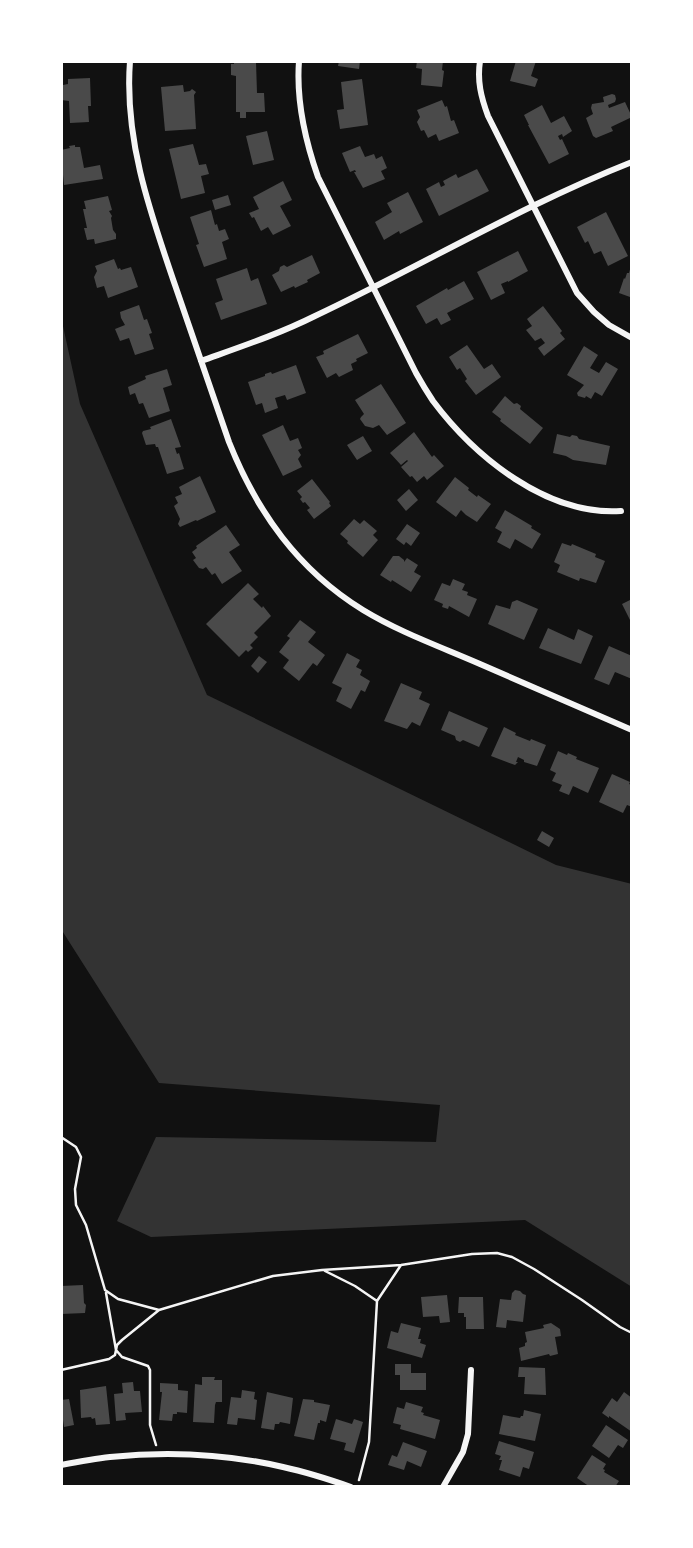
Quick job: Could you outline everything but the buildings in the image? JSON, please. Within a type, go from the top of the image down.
[{"type":"street","points":[[130,61],[131,121],[141,179],[155,227],[229,442],[253,495],[283,538],[324,581],[366,611],[408,633],[632,730]]},
{"type":"street","points":[[299,61],[298,87],[302,121],[318,177],[415,373],[433,400],[473,444],[520,481],[549,498],[575,508],[621,511]]},
{"type":"street","points":[[480,61],[481,99],[578,293],[594,313],[632,338]]},
{"type":"street","points":[[201,361],[313,317],[533,207],[632,162]]},
{"type":"street","points":[[443,1487],[463,1452],[468,1434],[471,1370]]},
{"type":"street","points":[[61,1465],[108,1457],[160,1454],[227,1457],[280,1466],[351,1487]]},
{"type":"path","points":[[61,1137],[76,1147],[80,1157],[75,1189],[76,1205],[86,1225],[105,1290],[116,1350],[122,1357],[148,1366],[150,1370],[150,1424],[160,1454]]},
{"type":"path","points":[[61,1370],[109,1359],[115,1355],[117,1345],[122,1340],[159,1310],[273,1276],[401,1265],[472,1254],[497,1253],[512,1257],[632,1333]]},
{"type":"path","points":[[357,1487],[369,1442],[377,1301],[401,1265]]},
{"type":"path","points":[[322,1270],[355,1286],[377,1301]]},
{"type":"path","points":[[105,1290],[118,1299],[159,1310]]},
{"type":"shaded area","points":[[61,317],[80,404],[207,695],[556,865],[632,884],[632,1287],[525,1220],[151,1237],[117,1221],[156,1137],[436,1142],[440,1105],[159,1083],[61,929]]}]
